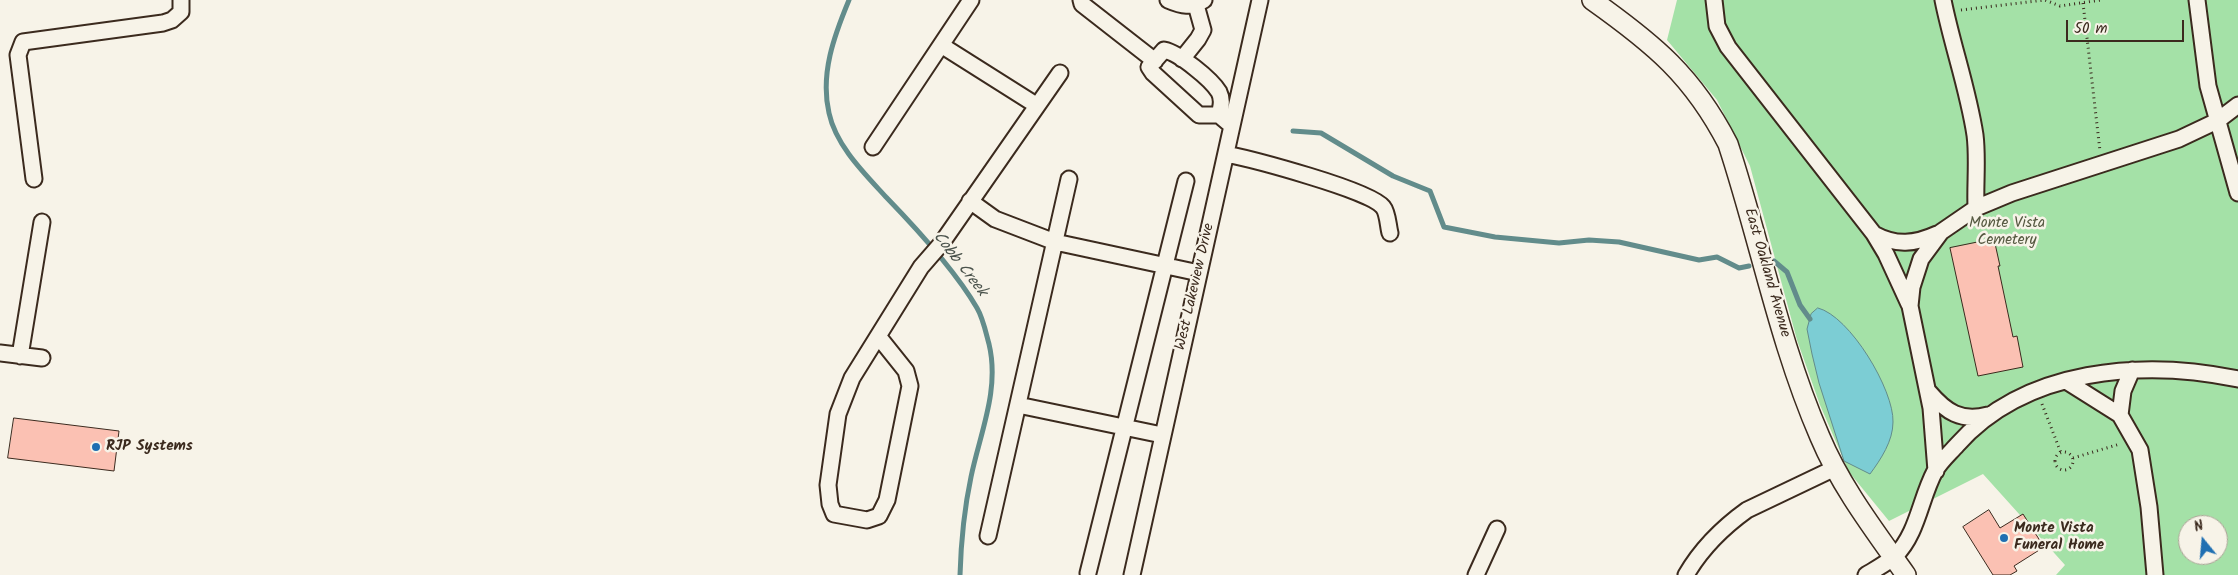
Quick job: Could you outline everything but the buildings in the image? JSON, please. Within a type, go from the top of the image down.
[{"type":"main road","name":"East Oakland Avenue","points":[[1592,0],[1626,24],[1678,70],[1713,116],[1728,144],[1794,374],[1820,437],[1845,486],[1904,574]]},
{"type":"street","points":[[34,179],[18,55],[23,42],[163,23],[172,20],[181,12],[181,0]]},
{"type":"street","points":[[873,147],[971,0]]},
{"type":"street","points":[[1081,0],[1082,4],[1155,61]]},
{"type":"street","points":[[1168,0],[1182,6],[1200,3],[1203,30],[1182,59]]},
{"type":"street","name":"West Lakeview Drive","points":[[1132,575],[1260,0]]},
{"type":"street","points":[[1714,0],[1717,26],[1728,47],[1874,234],[1894,271],[1910,306],[1928,390],[1934,435],[1936,471]]},
{"type":"street","points":[[2197,0],[2208,86],[2238,193]]},
{"type":"street","points":[[1944,6],[1964,76],[1975,136],[1976,208]]},
{"type":"street","points":[[941,45],[1036,105]]},
{"type":"street","points":[[1219,115],[1222,102],[1219,92],[1200,73],[1182,59],[1171,51],[1164,50],[1149,67],[1153,73],[1199,115],[1219,115],[1232,126]]},
{"type":"street","points":[[878,336],[906,371],[910,386],[887,500],[879,516],[867,520],[834,514],[830,504],[828,485],[838,414],[852,378],[878,336],[921,267],[941,244],[1060,73]]},
{"type":"street","points":[[1874,234],[1884,240],[1908,243],[1918,242],[1941,232],[1976,208],[2012,193],[2179,139],[2217,121],[2238,105]]},
{"type":"street","points":[[1226,154],[1250,158],[1348,189],[1373,199],[1384,208],[1390,233]]},
{"type":"street","points":[[988,536],[1069,179]]},
{"type":"street","points":[[1088,573],[1186,181]]},
{"type":"street","points":[[970,201],[995,219],[1055,242],[1199,273]]},
{"type":"street","points":[[20,356],[42,222]]},
{"type":"street","points":[[1910,306],[1912,287],[1921,259],[1941,232]]},
{"type":"street","points":[[0,353],[42,358]]},
{"type":"street","points":[[2120,415],[2123,391],[2132,370]]},
{"type":"street","points":[[1866,575],[1894,557],[1905,544],[1913,529],[1936,471],[1960,441],[1988,415],[2007,402],[2036,390],[2066,381],[2132,370],[2190,371],[2238,379]]},
{"type":"street","points":[[2066,381],[2120,415],[2140,450],[2149,507],[2155,575]]},
{"type":"street","points":[[1928,390],[1939,404],[1955,414],[1975,418],[1988,415]]},
{"type":"street","points":[[1018,405],[1162,435]]},
{"type":"street","points":[[1686,575],[1698,554],[1747,510],[1835,468]]},
{"type":"street","points":[[1476,575],[1497,528]]},
{"type":"path","points":[[1944,6],[2045,0],[2060,6],[2101,0]]},
{"type":"path","points":[[2083,2],[2102,164]]},
{"type":"path","points":[[2036,390],[2061,453]]},
{"type":"path","points":[[2073,458],[2134,440]]},
{"type":"path","points":[[2061,453],[2069,454],[2073,458],[2073,464],[2070,469],[2061,470],[2056,466],[2055,460],[2061,453]]},
{"type":"green space","name":"Monte Vista Cemetery","points":[[1677,0],[2238,0],[2238,575],[2056,575],[2065,565],[1983,474],[1889,521],[1849,472],[1820,405],[1797,340],[1750,166],[1717,100],[1667,40]]},
{"type":"water","points":[[1818,308],[1830,314],[1856,339],[1868,356],[1886,392],[1893,422],[1891,436],[1882,456],[1870,474],[1844,461],[1819,383],[1807,329],[1811,314]]},
{"type":"waterway","name":"Cobb Creek","points":[[849,0],[838,27],[827,70],[827,98],[833,125],[852,159],[923,236],[958,279],[979,312],[989,344],[992,361],[991,395],[966,502],[960,575]]},
{"type":"waterway","points":[[1293,131],[1321,133],[1393,176],[1430,191],[1444,227],[1495,237],[1559,243],[1589,240],[1619,242],[1699,260],[1717,257],[1739,268],[1749,266]]},
{"type":"waterway","points":[[1774,261],[1787,272],[1800,305],[1810,319]]},
{"type":"place","name":"RJP Systems","points":[[96,447]]},
{"type":"place","name":"Monte Vista Funeral Home","points":[[2004,538]]}]
